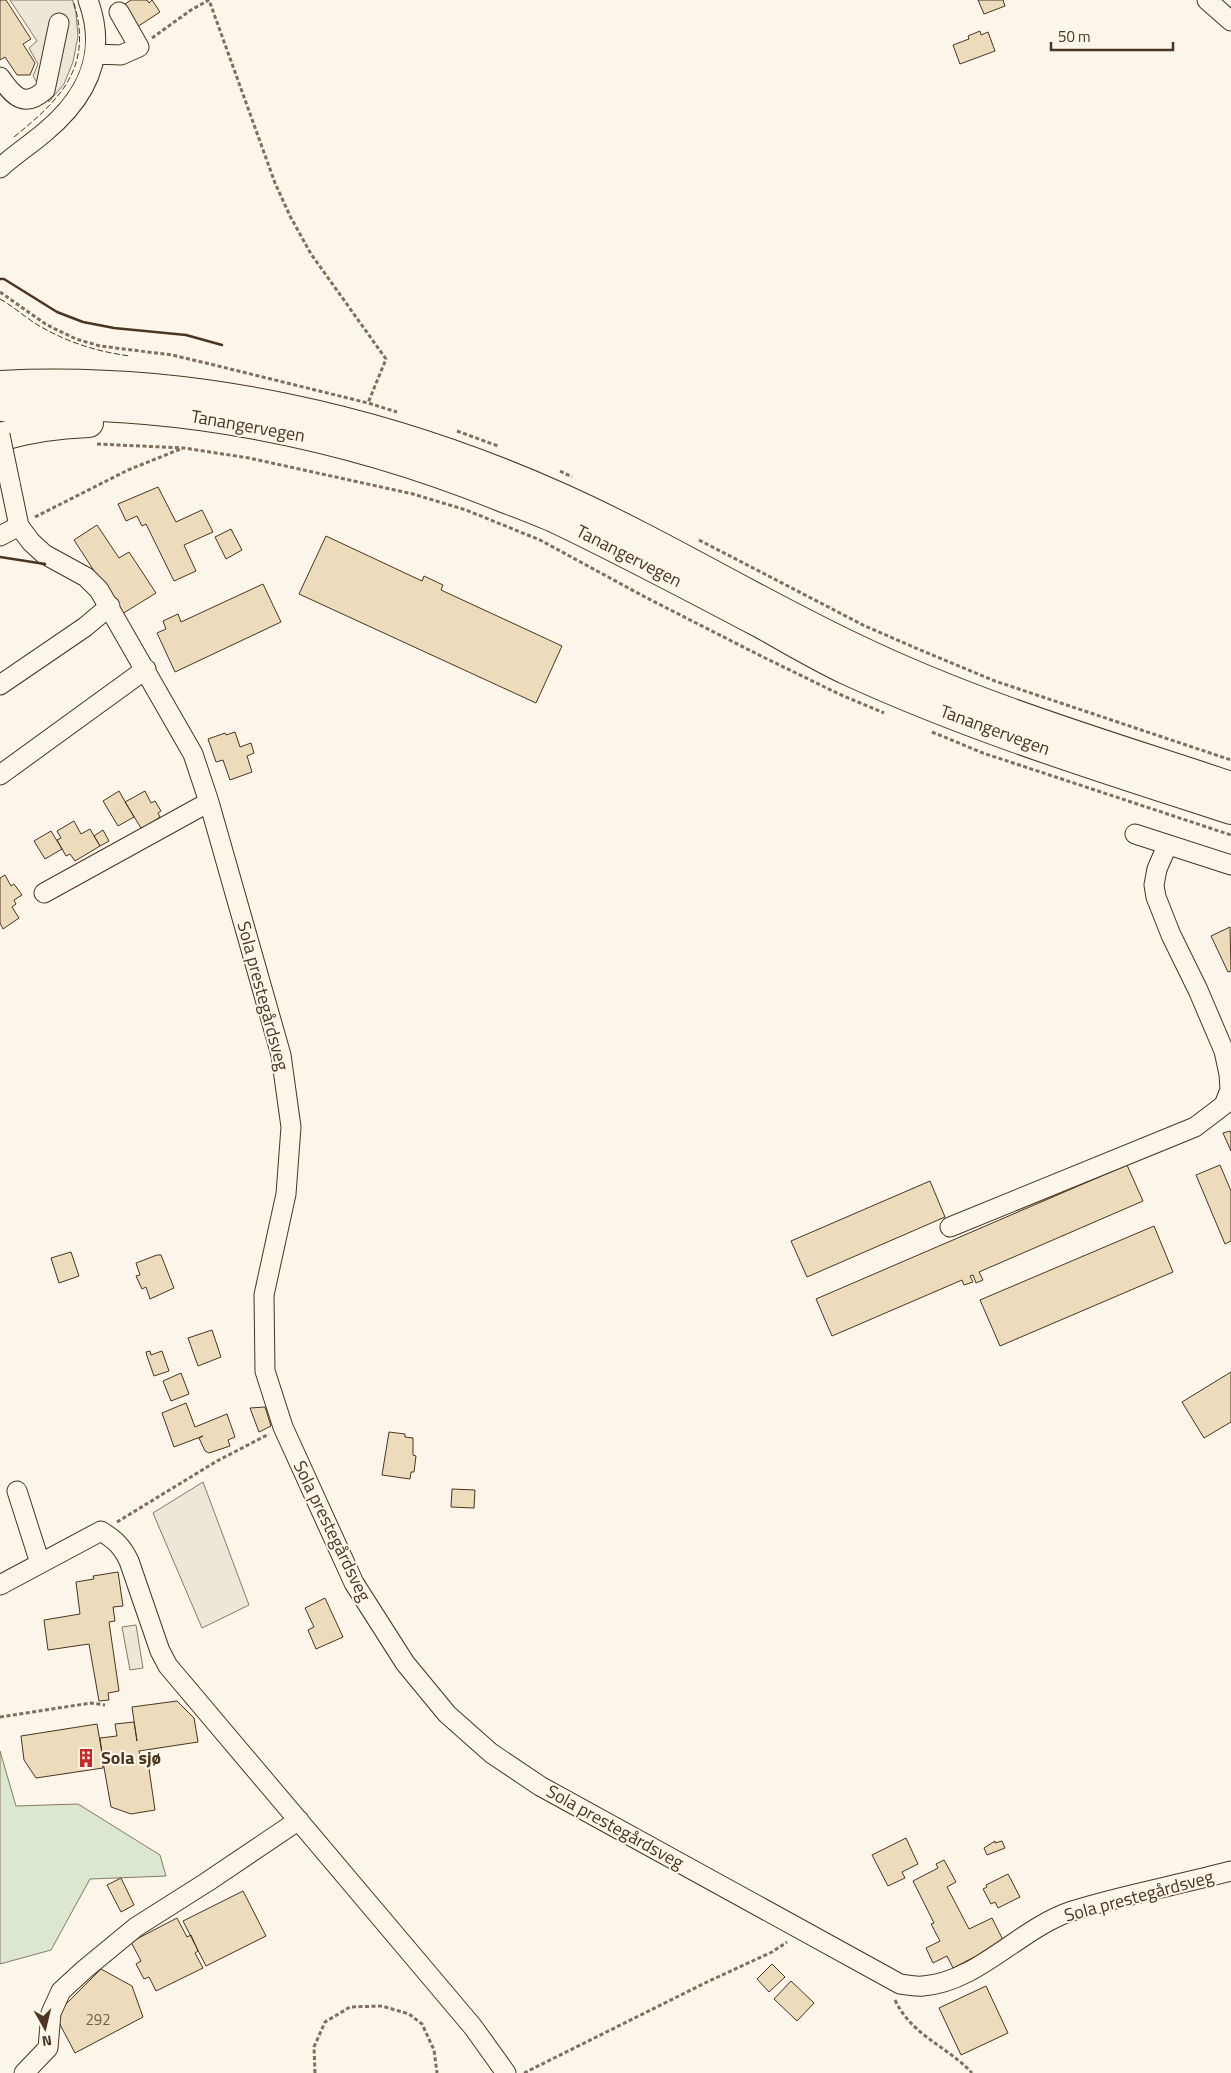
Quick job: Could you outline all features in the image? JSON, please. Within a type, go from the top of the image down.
[{"type":"highway","points":[[0,370],[96,384]]},
{"type":"highway","name":"Tanangervegen","points":[[0,385],[96,384],[179,391],[265,404],[391,433],[472,461],[562,498],[669,551],[855,648],[916,675],[986,704],[1231,786]]},
{"type":"highway","name":"Tanangervegen","points":[[0,407],[94,407],[177,413],[252,424],[385,455],[465,482],[552,518],[659,570],[844,669],[907,697],[978,726],[1231,810]]},
{"type":"highway","points":[[0,436],[23,430],[65,424],[252,424]]},
{"type":"street","points":[[0,168],[68,111],[83,89],[96,54],[94,17],[88,0]]},
{"type":"street","points":[[1207,0],[1231,21]]},
{"type":"street","points":[[96,54],[121,55],[139,47],[119,12]]},
{"type":"street","points":[[0,78],[10,92],[18,98],[28,99],[38,96],[45,90],[59,23]]},
{"type":"street","points":[[0,436],[19,526],[0,536]]},
{"type":"street","name":"Sola prestegårdsveg","points":[[19,526],[31,542],[44,554],[86,577],[99,590],[146,668],[193,754],[209,802],[281,1055],[291,1127],[286,1194],[264,1295],[265,1371],[283,1427],[354,1583],[405,1663],[447,1714],[490,1753],[540,1786],[900,1984],[923,1986],[957,1978],[976,1969],[1022,1937],[1070,1912],[1231,1871]]},
{"type":"street","points":[[0,685],[85,627],[110,606]]},
{"type":"street","points":[[0,774],[146,668]]},
{"type":"street","points":[[44,893],[209,802]]},
{"type":"street","points":[[1135,834],[1167,846],[1231,865]]},
{"type":"street","points":[[950,1227],[1195,1127],[1224,1105],[1230,1090],[1230,1074],[1224,1051],[1198,990],[1171,935],[1156,897],[1154,885],[1157,869],[1167,846]]},
{"type":"street","points":[[17,1491],[40,1563]]},
{"type":"street","points":[[0,1585],[101,1531],[118,1542],[123,1547],[160,1652],[168,1666],[473,2027],[506,2073]]},
{"type":"street","points":[[24,2073],[48,2048],[51,2013],[61,1991],[136,1927],[299,1820]]},
{"type":"path","points":[[139,47],[191,10],[209,0],[275,183],[290,216],[311,254],[386,359],[368,403]]},
{"type":"path","points":[[90,443],[184,448],[249,458],[414,494],[466,510],[540,540],[644,597],[748,650],[839,694],[893,716]]},
{"type":"path","points":[[19,526],[128,470],[184,448]]},
{"type":"path","points":[[929,731],[992,756],[1231,836]]},
{"type":"path","points":[[101,1531],[217,1461],[283,1427]]},
{"type":"path","points":[[0,1717],[91,1703],[105,1704]]},
{"type":"path","points":[[524,2073],[698,1986],[772,1952],[803,1931]]},
{"type":"path","points":[[885,1977],[901,2014],[913,2027],[972,2073]]},
{"type":"path","points":[[315,2073],[314,2047],[325,2022],[350,2008],[382,2006],[408,2014],[422,2024],[434,2050],[438,2073]]},
{"type":"green space","points":[[0,1751],[16,1806],[78,1804],[160,1855],[166,1876],[90,1879],[51,1950],[0,1964]]},
{"type":"shaded area","points":[[10,0],[72,0],[73,2],[78,36],[73,62],[64,84],[49,102],[33,76],[38,64],[29,48],[37,41]]},
{"type":"shaded area","points":[[203,1482],[249,1605],[202,1628],[153,1513]]},
{"type":"shaded area","points":[[136,1625],[143,1668],[130,1670],[122,1627]]},
{"type":"building","points":[[0,0],[6,0],[31,39],[23,44],[35,63],[30,75],[17,75],[5,57],[0,60]]},
{"type":"building","points":[[131,0],[147,0],[149,3],[152,0],[160,12],[137,27],[119,8]]},
{"type":"building","points":[[978,0],[1003,0],[1005,6],[984,14]]},
{"type":"building","points":[[980,31],[981,35],[988,32],[995,51],[960,64],[953,45],[969,39],[968,36]]},
{"type":"building","points":[[158,487],[176,522],[202,510],[213,532],[184,545],[196,571],[174,581],[146,524],[142,526],[137,516],[126,521],[118,504]]},
{"type":"building","points":[[97,525],[119,558],[129,552],[156,593],[122,614],[74,540]]},
{"type":"building","points":[[231,529],[242,550],[226,559],[215,537]]},
{"type":"building","points":[[326,536],[422,581],[424,576],[443,585],[441,590],[562,646],[536,703],[299,594]]},
{"type":"building","points":[[263,584],[281,622],[175,672],[157,633],[166,629],[163,621],[178,614],[181,622]]},
{"type":"building","points":[[235,732],[240,747],[251,743],[254,753],[247,756],[252,772],[230,780],[223,760],[216,762],[208,739],[225,733],[226,735]]},
{"type":"building","points":[[119,791],[134,817],[118,826],[103,801]]},
{"type":"building","points":[[145,791],[151,803],[155,801],[161,811],[158,813],[160,817],[154,821],[155,823],[141,828],[125,802]]},
{"type":"building","points":[[74,821],[81,834],[90,829],[100,846],[75,861],[70,854],[66,856],[57,840],[61,838],[57,831]]},
{"type":"building","points":[[103,830],[109,841],[100,846],[94,836]]},
{"type":"building","points":[[51,831],[62,849],[45,859],[34,841]]},
{"type":"building","points":[[5,875],[11,886],[14,884],[22,895],[14,900],[16,904],[12,907],[19,918],[3,929],[0,923],[0,878]]},
{"type":"building","points":[[1230,927],[1231,971],[1228,972],[1211,936]]},
{"type":"building","points":[[1230,1131],[1231,1134],[1231,1151],[1223,1133]]},
{"type":"building","points":[[1127,1165],[1143,1201],[979,1272],[983,1280],[976,1283],[973,1275],[970,1276],[973,1282],[964,1285],[962,1280],[832,1336],[816,1299]]},
{"type":"building","points":[[1220,1165],[1231,1191],[1231,1241],[1225,1244],[1196,1175]]},
{"type":"building","points":[[930,1181],[945,1217],[807,1277],[791,1241]]},
{"type":"building","points":[[1154,1226],[1173,1272],[1000,1346],[980,1300]]},
{"type":"building","points":[[71,1252],[79,1276],[59,1283],[51,1258]]},
{"type":"building","points":[[161,1255],[174,1288],[150,1299],[146,1287],[142,1289],[136,1276],[140,1275],[136,1263]]},
{"type":"building","points":[[212,1330],[221,1357],[198,1366],[188,1338]]},
{"type":"building","points":[[150,1351],[151,1355],[162,1351],[169,1371],[154,1376],[146,1352]]},
{"type":"building","points":[[1231,1372],[1231,1422],[1204,1438],[1182,1402]]},
{"type":"building","points":[[181,1373],[189,1394],[171,1401],[163,1381]]},
{"type":"building","points":[[186,1403],[195,1427],[227,1414],[235,1437],[228,1440],[230,1446],[209,1453],[205,1451],[199,1438],[203,1436],[174,1447],[162,1413]]},
{"type":"building","points":[[265,1407],[271,1426],[259,1432],[250,1408]]},
{"type":"building","points":[[389,1432],[405,1434],[405,1437],[413,1438],[413,1455],[416,1456],[414,1472],[411,1472],[410,1479],[382,1475]]},
{"type":"building","points":[[452,1489],[475,1490],[474,1508],[451,1507]]},
{"type":"building","points":[[118,1572],[123,1606],[113,1607],[115,1621],[109,1622],[119,1691],[108,1693],[109,1700],[99,1701],[89,1644],[48,1650],[44,1620],[80,1614],[76,1582],[94,1579],[93,1576]]},
{"type":"building","points":[[325,1598],[343,1637],[316,1649],[308,1630],[314,1627],[305,1608]]},
{"type":"building","name":"Sola sjø","points":[[177,1701],[194,1718],[198,1742],[139,1751],[140,1756],[147,1755],[155,1810],[131,1814],[111,1807],[103,1762],[103,1768],[36,1778],[24,1760],[21,1736],[97,1724],[102,1753],[100,1738],[117,1736],[115,1724],[134,1722],[137,1741],[132,1707]]},
{"type":"building","points":[[906,1838],[918,1864],[902,1872],[905,1878],[888,1886],[872,1855]]},
{"type":"building","points":[[995,1841],[995,1843],[1002,1841],[1005,1848],[987,1855],[984,1848]]},
{"type":"building","points":[[944,1860],[956,1882],[947,1887],[969,1929],[992,1918],[1004,1942],[953,1968],[947,1956],[933,1963],[926,1948],[940,1941],[931,1924],[934,1923],[913,1881],[938,1868],[936,1864]]},
{"type":"building","points":[[1008,1874],[1020,1897],[998,1908],[995,1902],[991,1904],[983,1889],[987,1887],[986,1885]]},
{"type":"building","points":[[121,1878],[134,1905],[121,1912],[107,1885]]},
{"type":"building","points":[[243,1891],[266,1936],[206,1966],[183,1921]]},
{"type":"building","points":[[177,1918],[187,1937],[191,1935],[198,1951],[195,1953],[203,1968],[156,1991],[149,1977],[144,1979],[136,1964],[141,1961],[131,1942]]},
{"type":"building","points":[[772,1964],[785,1977],[769,1992],[757,1979]]},
{"type":"building","points":[[101,1969],[132,1986],[143,2017],[75,2053],[55,2015]]},
{"type":"building","points":[[791,1981],[814,2003],[797,2021],[774,1999]]},
{"type":"building","points":[[986,1986],[1008,2033],[961,2055],[939,2008]]},
{"type":"fence","points":[[14,137],[46,108],[69,79],[76,62],[79,44],[78,23],[73,0]]},
{"type":"fence","points":[[0,299],[39,326],[65,339],[97,350],[130,356]]},
{"type":"wall","points":[[0,279],[4,279],[57,312],[83,322],[114,328],[186,335],[222,345]]},
{"type":"wall","points":[[0,557],[45,564]]},
{"type":"place","name":"Sola sjø","points":[[86,1758]]}]
